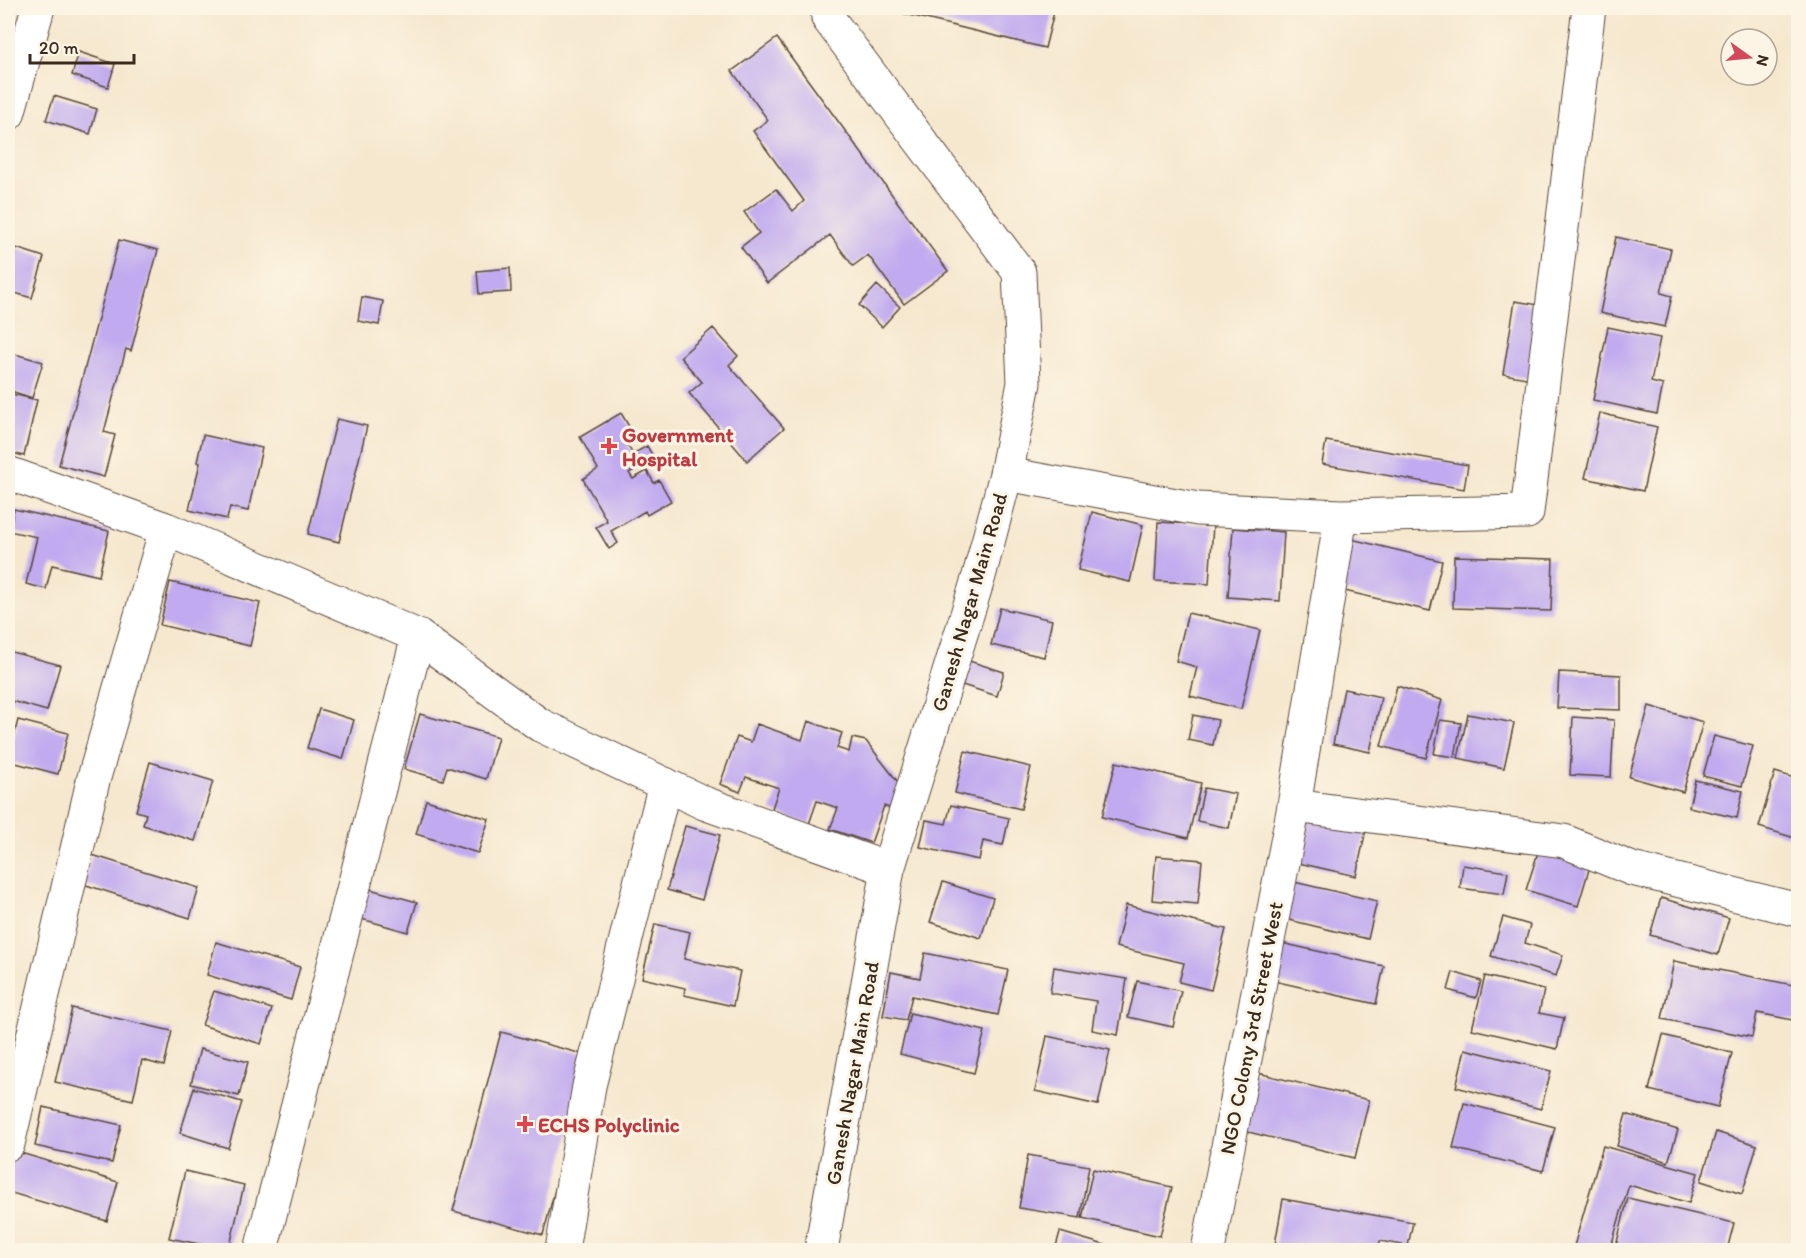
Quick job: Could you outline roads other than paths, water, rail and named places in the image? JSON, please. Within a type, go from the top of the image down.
[{"type":"street","points":[[8,114],[38,8]]},
{"type":"street","name":"Ganesh Nagar Main Road","points":[[821,1251],[888,869],[979,576],[1006,474],[1024,383],[1019,272],[828,18],[830,8]]},
{"type":"street","points":[[1006,474],[1198,509],[1341,516],[1527,512],[1589,8]]},
{"type":"street","points":[[8,473],[166,529],[418,636],[540,725],[704,803],[888,869]]},
{"type":"street","name":"NGO Colony 3rd Street West","points":[[1208,1251],[1294,806],[1341,516]]},
{"type":"street","points":[[8,1143],[93,781],[166,529]]},
{"type":"street","points":[[261,1251],[418,636]]},
{"type":"street","points":[[562,1251],[589,1086],[665,784]]},
{"type":"street","points":[[1294,806],[1564,841],[1632,869],[1798,910]]},
{"type":"place","name":"Government Hospital","points":[[609,446]]},
{"type":"place","name":"ECHS Polyclinic","points":[[525,1124]]}]
